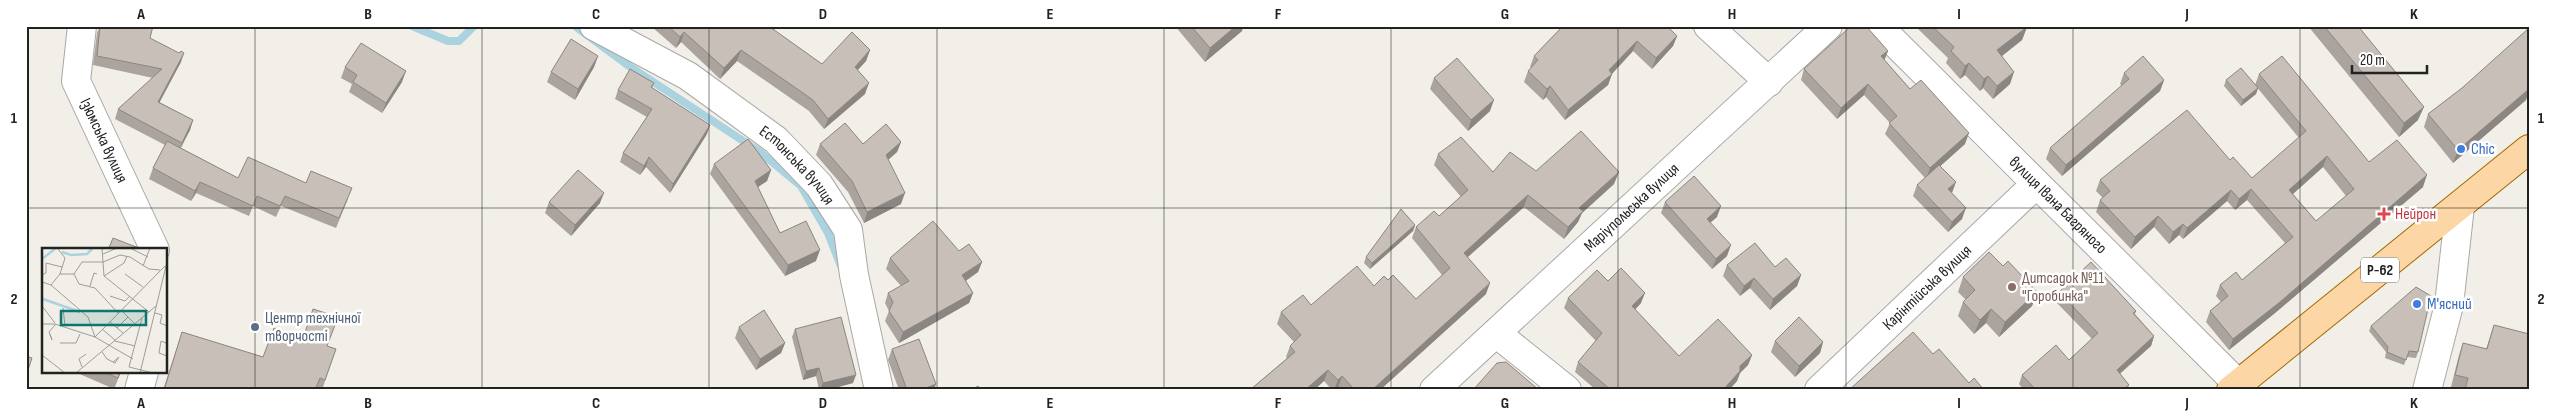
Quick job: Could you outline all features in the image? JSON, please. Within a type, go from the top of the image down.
[{"type":"main road","name":"Р-62","points":[[2234,387],[2529,149]]},
{"type":"street","name":"Ізюмська вулиця","points":[[82,26],[76,81],[153,248]]},
{"type":"street","name":"Естонська вулиця","points":[[594,26],[688,76],[776,140],[819,184],[848,230],[854,274],[879,390]]},
{"type":"street","points":[[1708,26],[1769,82]]},
{"type":"street","name":"Маріупольська вулиця","points":[[1434,390],[1828,26]]},
{"type":"street","name":"вулиця Івана Багряного","points":[[1878,26],[2234,387]]},
{"type":"street","name":"Карінтійська вулиця","points":[[1819,390],[2035,184]]},
{"type":"street","points":[[2427,390],[2449,306],[2460,206]]},
{"type":"street","points":[[1496,333],[1566,390]]},
{"type":"street","points":[[139,390],[143,374]]},
{"type":"building","points":[[100,26],[119,28],[120,26],[153,26],[150,38],[179,53],[181,51],[184,53],[158,102],[193,120],[182,143],[118,109],[162,69],[97,56]]},
{"type":"building","points":[[668,26],[771,26],[822,64],[852,32],[870,50],[855,67],[869,83],[828,119],[813,100],[741,50],[724,68],[684,32],[680,37]]},
{"type":"building","points":[[1191,26],[1236,26],[1210,48]]},
{"type":"building","points":[[1563,26],[1667,26],[1677,36],[1656,58],[1637,41],[1609,70],[1612,74],[1568,110],[1550,86],[1547,89],[1528,71],[1538,60],[1534,56]]},
{"type":"building","points":[[1851,26],[1866,26],[1888,51],[1881,56],[1910,89],[1921,80],[1969,133],[1930,168],[1889,123],[1897,116],[1868,84],[1841,108],[1804,69]]},
{"type":"building","points":[[1932,26],[2027,27],[1997,50],[2014,72],[1997,86],[1988,76],[1984,79],[1969,63],[1965,66],[1951,51],[1954,47]]},
{"type":"building","points":[[2324,26],[2358,26],[2424,107],[2404,123]]},
{"type":"building","points":[[2529,28],[2529,89],[2458,150],[2428,114],[2462,88]]},
{"type":"building","points":[[571,39],[598,56],[578,89],[551,72]]},
{"type":"building","points":[[361,43],[406,71],[386,103],[353,82],[357,75],[345,67]]},
{"type":"building","points":[[2143,56],[2164,80],[2066,165],[2050,148],[2129,79],[2124,73]]},
{"type":"building","points":[[2282,56],[2369,162],[2397,140],[2427,175],[2280,302],[2233,339],[2210,311],[2228,296],[2220,285],[2236,272],[2242,280],[2293,237],[2251,189],[2239,199],[2231,190],[2187,228],[2183,224],[2173,232],[2158,216],[2135,237],[2100,200],[2110,191],[2100,180],[2187,110],[2230,160],[2233,157],[2252,178],[2306,131],[2259,74]],"holes":[[[2327,156],[2354,189],[2316,221],[2289,190]]]},
{"type":"building","points":[[1457,58],[1494,100],[1471,120],[1434,78]]},
{"type":"building","points":[[2241,68],[2258,88],[2243,100],[2226,80]]},
{"type":"building","points":[[630,69],[654,83],[651,87],[710,125],[673,184],[649,157],[644,166],[623,153],[652,109],[618,90]]},
{"type":"building","points":[[845,123],[863,144],[886,124],[901,142],[886,155],[905,193],[867,212],[852,181],[820,144]]},
{"type":"building","points":[[1581,131],[1619,172],[1579,208],[1583,211],[1568,227],[1528,195],[1464,253],[1490,283],[1372,390],[1355,390],[1342,376],[1338,380],[1328,370],[1305,390],[1251,389],[1295,352],[1290,346],[1301,335],[1281,312],[1303,295],[1311,305],[1357,266],[1374,286],[1384,276],[1388,280],[1393,275],[1416,299],[1450,268],[1416,227],[1434,211],[1439,216],[1468,190],[1438,154],[1461,137],[1493,172],[1510,152],[1536,171]]},
{"type":"building","points":[[748,139],[771,170],[755,181],[780,233],[806,221],[820,250],[788,265],[714,164]]},
{"type":"building","points":[[167,141],[238,178],[248,157],[306,183],[311,171],[352,188],[339,218],[285,196],[280,206],[257,196],[253,206],[200,182],[195,191],[153,168]]},
{"type":"building","points":[[1939,165],[1956,182],[1948,189],[1966,208],[1952,222],[1917,185]]},
{"type":"building","points":[[578,170],[604,193],[575,225],[549,202]]},
{"type":"building","points":[[1694,176],[1721,206],[1707,219],[1731,245],[1716,259],[1665,202]]},
{"type":"building","points":[[1401,209],[1415,225],[1372,263],[1366,257]]},
{"type":"building","points":[[933,221],[959,251],[969,244],[982,262],[962,275],[973,293],[903,332],[889,311],[893,302],[888,293],[909,281],[890,258]]},
{"type":"building","points":[[113,238],[139,248],[109,248]]},
{"type":"building","points":[[1755,243],[1775,267],[1786,258],[1801,275],[1773,299],[1754,278],[1744,286],[1727,265]]},
{"type":"building","points":[[1989,252],[2003,266],[2008,261],[2037,292],[2005,322],[1991,309],[1980,320],[1963,302],[1975,290],[1963,277]]},
{"type":"building","points":[[2091,262],[2136,311],[2133,313],[2154,336],[2117,370],[2129,385],[2125,388],[2126,390],[2036,390],[2022,375],[2056,345],[2069,360],[2098,333],[2059,292]]},
{"type":"building","points":[[1621,268],[1645,293],[1632,306],[1679,356],[1718,319],[1752,355],[1740,366],[1740,371],[1723,390],[1611,390],[1578,362],[1602,333],[1568,298],[1597,270],[1608,281]]},
{"type":"building","points":[[2416,287],[2431,296],[2418,352],[2409,351],[2406,360],[2387,352],[2388,347],[2371,326]]},
{"type":"building","points":[[313,309],[338,317],[327,346],[336,349],[325,380],[320,378],[315,390],[164,390],[182,332],[263,357],[274,328],[303,338]]},
{"type":"building","points":[[764,310],[785,343],[760,359],[739,327]]},
{"type":"building","points":[[841,317],[856,375],[823,383],[819,368],[806,371],[795,329]]},
{"type":"building","points":[[1799,317],[1823,342],[1799,366],[1775,341]]},
{"type":"building","points":[[2494,325],[2529,334],[2529,390],[2465,390],[2468,378],[2455,375],[2463,343],[2487,349]]},
{"type":"building","points":[[1913,332],[1933,354],[1939,349],[1969,383],[1974,378],[1984,390],[1849,390]]},
{"type":"building","points":[[919,339],[936,384],[921,390],[907,390],[892,349]]},
{"type":"building","points":[[26,356],[32,358],[26,376]]},
{"type":"building","points":[[1506,362],[1539,390],[1473,390],[1497,363]]},
{"type":"building","points":[[109,374],[119,374],[118,378]]},
{"type":"building","points":[[978,386],[981,390],[972,390]]},
{"type":"waterway","points":[[412,26],[448,41],[459,41],[474,26]]},
{"type":"waterway","points":[[575,26],[629,66],[760,152],[801,186],[828,233],[841,266]]},
{"type":"place","name":"Chic","points":[[2461,149]]},
{"type":"place","name":"Нейрон","points":[[2384,214]]},
{"type":"place","name":"Дитсадок №11 \"Горобинка\"","points":[[2012,287]]},
{"type":"place","name":"М'ясний","points":[[2417,304]]},
{"type":"place","name":"Центр технічної творчості","points":[[255,327]]}]
